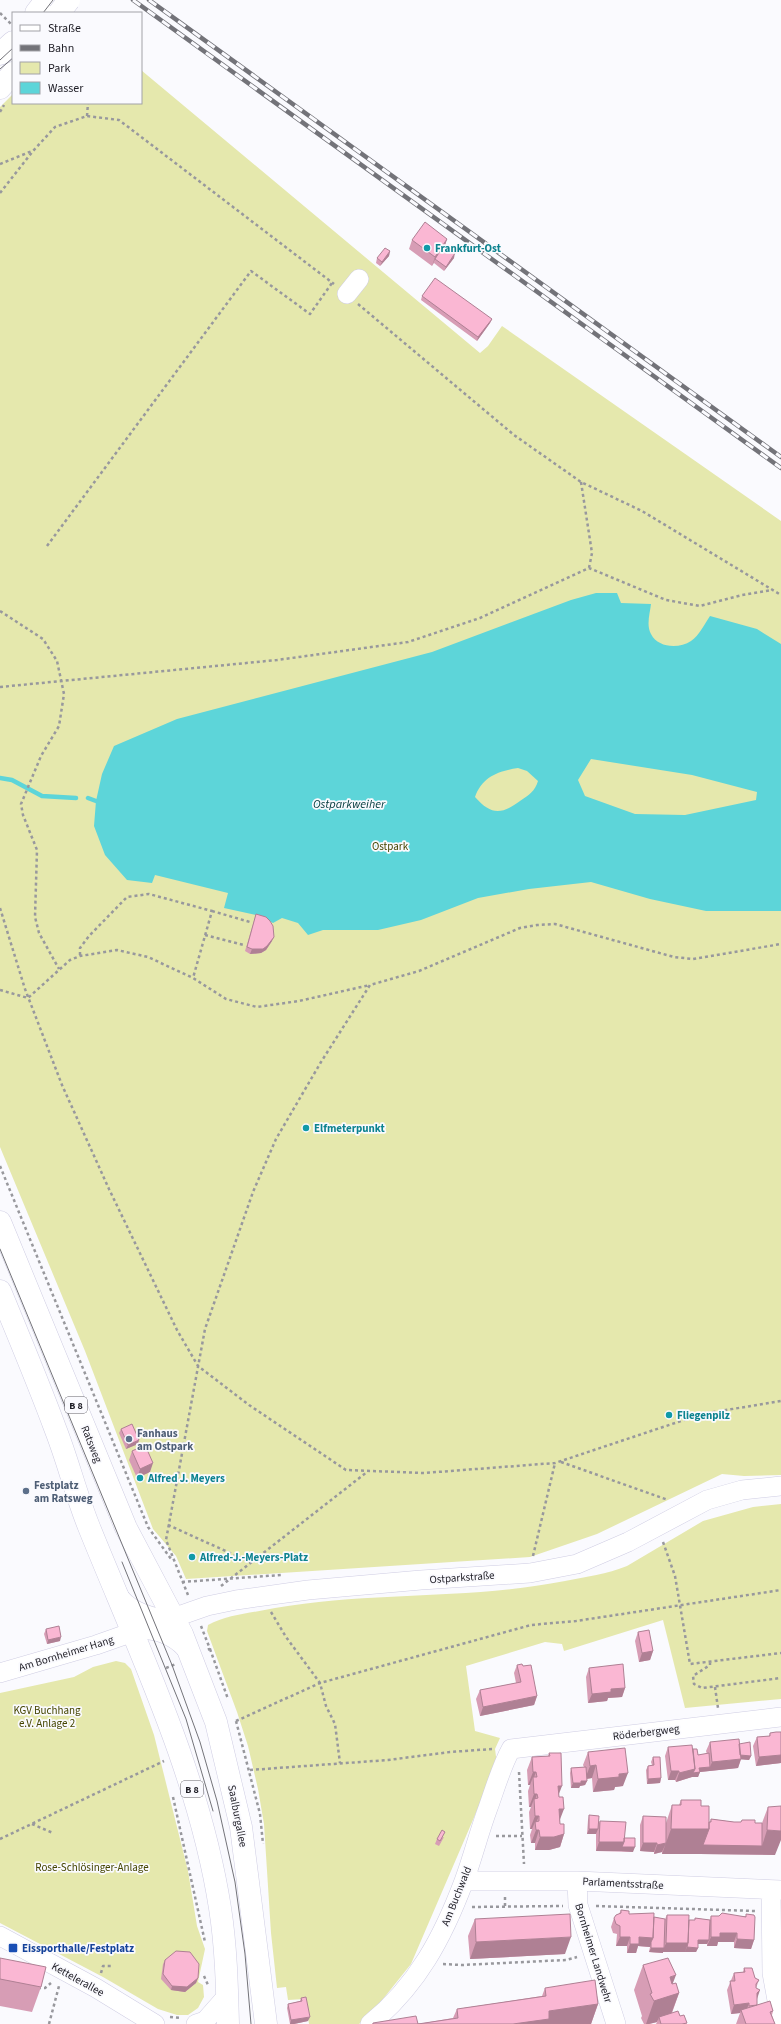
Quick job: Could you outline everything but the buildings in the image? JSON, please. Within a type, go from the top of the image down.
[{"type":"main road","points":[[37,12],[46,0]]},
{"type":"main road","points":[[60,12],[69,0]]},
{"type":"main road","points":[[0,54],[12,43]]},
{"type":"main road","points":[[0,79],[12,68]]},
{"type":"main road","points":[[0,88],[12,74]]},
{"type":"main road","name":"Ratsweg","points":[[0,1222],[126,1528],[169,1618]]},
{"type":"main road","name":"B 8","points":[[0,1291],[56,1429],[85,1517],[111,1583],[136,1630],[196,1801],[206,1837],[220,1907],[226,1953],[228,2024]]},
{"type":"main road","name":"Saalburgallee","points":[[169,1618],[186,1659],[216,1722],[241,1827],[266,2024]]},
{"type":"street","points":[[340,289],[359,278]]},
{"type":"street","name":"Ostparkstraße","points":[[136,1630],[169,1618],[221,1603],[308,1590],[421,1580],[530,1573],[577,1564],[606,1552],[707,1500],[742,1490],[781,1486]]},
{"type":"street","name":"B 8","points":[[111,1583],[119,1596],[128,1606],[144,1614],[169,1618]]},
{"type":"street","name":"B 8","points":[[136,1630],[168,1635],[184,1646],[186,1659]]},
{"type":"street","name":"Am Bornheimer Hang","points":[[0,1673],[69,1654],[136,1630]]},
{"type":"street","name":"Röderbergweg","points":[[511,1749],[781,1717]]},
{"type":"street","name":"Am Buchwald","points":[[370,2024],[399,1998],[415,1980],[428,1958],[464,1880],[478,1836],[511,1749]]},
{"type":"street","name":"Parlamentsstraße","points":[[464,1880],[576,1881],[776,1890]]},
{"type":"street","name":"Bornheimer Landwehr","points":[[576,1881],[578,1905],[616,2024]]},
{"type":"street","points":[[776,1890],[771,1912],[772,1973],[781,2022]]},
{"type":"street","name":"Kettelerallee","points":[[0,1936],[96,1988],[160,2020]]},
{"type":"street","points":[[191,2021],[205,2021],[227,1996]]},
{"type":"path","points":[[0,13],[12,25]]},
{"type":"path","points":[[87,116],[88,104]]},
{"type":"path","points":[[0,193],[33,151],[55,127],[87,116],[118,120],[340,289],[514,435],[581,482],[642,511],[781,595]]},
{"type":"path","points":[[0,164],[33,151]]},
{"type":"path","points":[[46,546],[250,271],[310,314],[340,289]]},
{"type":"path","points":[[581,482],[592,553],[589,568]]},
{"type":"path","points":[[0,686],[61,682],[278,660],[408,642],[480,618],[589,568],[666,600],[700,606],[742,595],[773,590]]},
{"type":"path","points":[[0,611],[43,639],[57,661],[64,694],[59,726],[41,756],[21,804],[23,814],[37,850],[35,917],[39,933],[59,969]]},
{"type":"path","points":[[80,956],[80,948],[89,936],[127,896],[149,894],[250,922]]},
{"type":"path","points":[[0,908],[28,998],[62,1085],[109,1188],[177,1330],[198,1366],[249,1404],[346,1470],[424,1473],[555,1464],[702,1414],[781,1401]]},
{"type":"path","points":[[193,978],[212,911]]},
{"type":"path","points":[[28,998],[59,969],[80,956],[117,950],[148,957],[193,978],[226,999],[257,1007],[300,1001],[370,985],[419,971],[520,928],[537,925],[555,924],[674,957],[693,959],[781,944]]},
{"type":"path","points":[[205,935],[244,945]]},
{"type":"path","points":[[186,1590],[166,1540],[205,1329],[254,1192],[276,1139],[321,1062],[370,985]]},
{"type":"path","points":[[0,990],[28,998]]},
{"type":"path","points":[[0,1166],[148,1527],[175,1565]]},
{"type":"path","points":[[560,1462],[668,1500]]},
{"type":"path","points":[[540,1558],[532,1560],[555,1464]]},
{"type":"path","points":[[229,1579],[367,1472]]},
{"type":"path","points":[[663,1503],[675,1497]]},
{"type":"path","points":[[168,1525],[250,1562]]},
{"type":"path","points":[[656,1526],[667,1551],[675,1576],[690,1664],[781,1653]]},
{"type":"path","points":[[182,1582],[285,1575]]},
{"type":"path","points":[[236,1721],[320,1683],[531,1625],[576,1621],[781,1590]]},
{"type":"path","points":[[269,1608],[286,1637],[320,1683],[326,1706],[335,1724],[340,1763]]},
{"type":"path","points":[[160,1670],[186,1659]]},
{"type":"path","points":[[710,1662],[710,1665],[693,1676],[694,1684],[702,1688],[781,1678]]},
{"type":"path","points":[[715,1687],[717,1706]]},
{"type":"path","points":[[250,1770],[388,1760],[450,1752],[511,1749]]},
{"type":"path","points":[[0,1839],[165,1761],[167,1769]]},
{"type":"path","points":[[519,1768],[524,1866]]},
{"type":"path","points":[[172,1792],[192,1876],[201,1931],[207,1948]]},
{"type":"path","points":[[32,1824],[53,1833]]},
{"type":"path","points":[[488,1836],[522,1836]]},
{"type":"path","points":[[452,1908],[578,1905],[771,1912]]},
{"type":"path","points":[[445,1965],[566,1960],[594,1954]]},
{"type":"path","points":[[103,1966],[112,1966]]},
{"type":"path","points":[[197,1976],[210,1976]]},
{"type":"path","points":[[34,1987],[45,1988],[51,1982]]},
{"type":"path","points":[[49,2024],[59,1986]]},
{"type":"path","points":[[160,2020],[191,2021]]},
{"type":"green space","name":"Ostpark","points":[[142,71],[480,353],[488,346],[502,326],[781,521],[781,1475],[744,1476],[722,1474],[597,1534],[530,1557],[186,1579],[176,1556],[153,1529],[85,1351],[0,1147],[0,107],[12,95],[12,104],[142,104]]},
{"type":"green space","points":[[781,1504],[781,1699],[685,1708],[663,1620],[564,1651],[562,1644],[545,1642],[466,1666],[475,1731],[500,1738],[495,1749],[497,1764],[411,1964],[371,2014],[359,2024],[309,2024],[305,1999],[288,2000],[286,1987],[277,1988],[271,1933],[264,1824],[258,1789],[248,1746],[207,1631],[208,1625],[224,1618],[241,1614],[311,1603],[347,1599],[493,1591],[529,1587],[596,1575],[627,1566],[703,1521],[753,1507]]},
{"type":"green space","name":"Rose-Schlösinger-Anlage","points":[[116,1661],[125,1663],[131,1669],[154,1735],[188,1871],[197,1926],[205,1949],[198,1982],[203,1985],[204,1997],[198,2008],[188,2015],[177,2015],[158,2009],[103,1977],[0,1923],[0,1693],[74,1677],[93,1667]]},
{"type":"water","name":"Ostparkweiher","points":[[596,593],[617,593],[621,603],[651,604],[649,623],[651,634],[654,639],[669,646],[686,644],[694,639],[710,616],[757,629],[781,644],[781,911],[706,911],[650,899],[591,882],[529,889],[478,898],[421,920],[378,930],[323,930],[308,935],[298,923],[282,918],[273,923],[260,916],[224,908],[228,893],[155,875],[152,883],[127,880],[105,855],[94,826],[96,801],[102,774],[114,746],[177,719],[432,652],[571,600]],"holes":[[[591,759],[692,775],[757,792],[756,800],[685,815],[635,814],[585,796],[578,780]],[[518,768],[527,771],[538,781],[535,788],[526,797],[513,806],[502,811],[491,810],[475,797],[478,790],[486,780],[497,773]]]},
{"type":"waterway","points":[[0,778],[12,780],[42,796],[76,798]]},
{"type":"waterway","points":[[88,798],[96,801]]},
{"type":"tram line","points":[[44,12],[53,0]]},
{"type":"tram line","points":[[53,12],[61,0]]},
{"type":"tram line","points":[[0,60],[12,49]]},
{"type":"tram line","points":[[0,69],[12,59]]},
{"type":"tram line","points":[[0,1249],[172,1665],[200,1742],[217,1801],[235,1882],[245,1954],[251,2024]]},
{"type":"tram line","points":[[122,1562],[186,1719],[213,1811]]},
{"type":"railway","points":[[133,0],[781,468]]},
{"type":"railway","points":[[149,0],[781,457]]},
{"type":"place","name":"Frankfurt-Ost","points":[[427,248]]},
{"type":"place","name":"Elfmeterpunkt","points":[[306,1128]]},
{"type":"place","name":"Fliegenpilz","points":[[669,1415]]},
{"type":"place","name":"Fanhaus am Ostpark","points":[[129,1439]]},
{"type":"place","name":"Alfred J. Meyers","points":[[140,1478]]},
{"type":"place","name":"Festplatz am Ratsweg","points":[[26,1491]]},
{"type":"place","name":"Alfred-J.-Meyers-Platz","points":[[192,1557]]},
{"type":"place","name":"Eissporthalle/Festplatz","points":[[13,1948]]},
{"type":"park label","name":"KGV Buchhang e.V. Anlage 2","points":[[47,1716]]}]
